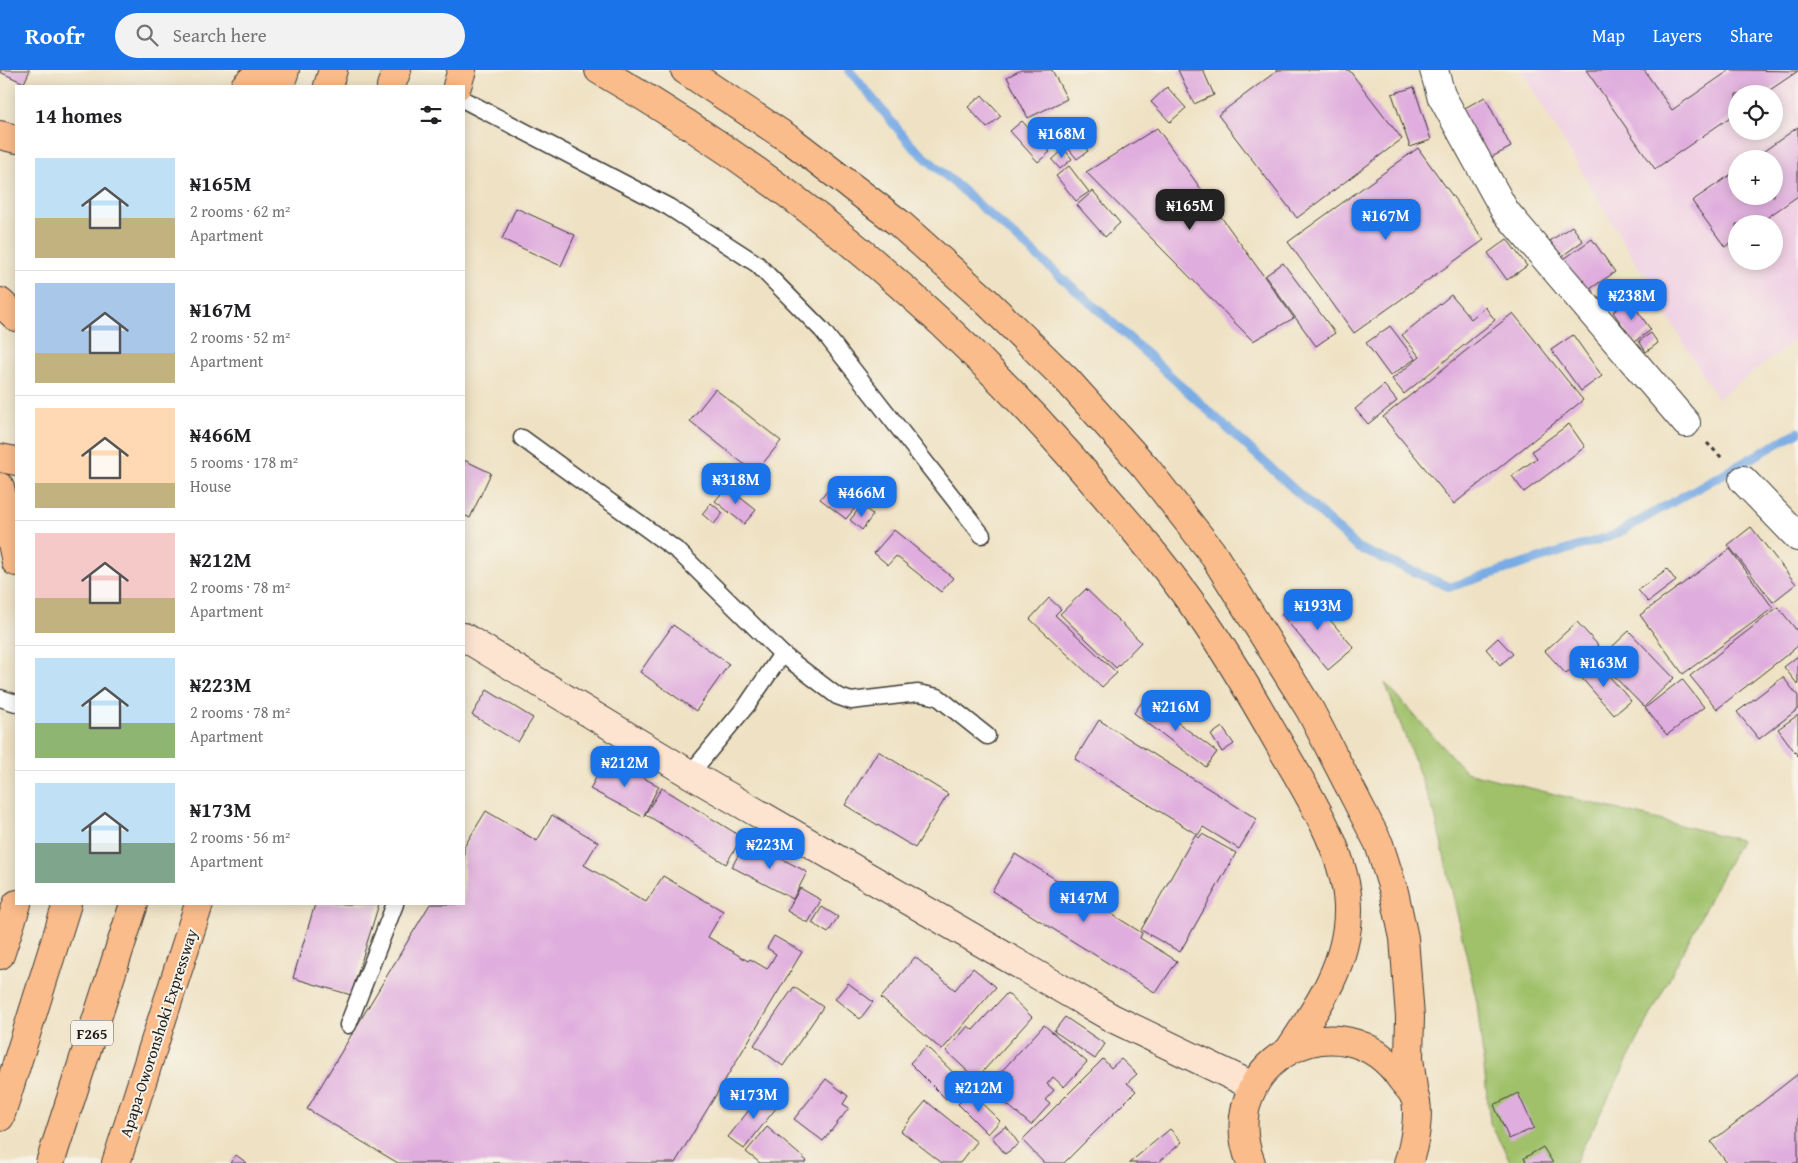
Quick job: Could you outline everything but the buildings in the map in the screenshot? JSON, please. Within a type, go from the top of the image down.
[{"type":"main road","points":[[246,85],[262,70]]},
{"type":"main road","points":[[280,85],[285,70]]},
{"type":"main road","points":[[328,85],[333,70]]},
{"type":"main road","points":[[391,85],[397,70]]},
{"type":"main road","points":[[457,85],[462,70]]},
{"type":"main road","points":[[599,70],[666,108],[713,140],[842,234],[922,303],[991,369],[1120,512],[1197,611],[1251,694],[1316,810],[1336,852],[1348,904],[1348,925],[1345,943],[1326,993],[1289,1050]]},
{"type":"main road","points":[[684,70],[792,141],[899,223],[984,300],[1067,380],[1146,468],[1211,551],[1305,702],[1380,844],[1394,892],[1404,938],[1410,1016],[1409,1058],[1416,1134],[1408,1163]]},
{"type":"main road","points":[[0,136],[15,139]]},
{"type":"main road","points":[[0,302],[15,316]]},
{"type":"main road","points":[[0,458],[15,461]]},
{"type":"main road","points":[[0,488],[15,557]]},
{"type":"main road","points":[[465,638],[690,774],[1112,1018],[1253,1086]]},
{"type":"main road","points":[[0,956],[17,905]]},
{"type":"main road","points":[[0,1117],[67,905]]},
{"type":"main road","name":"F265","points":[[50,1163],[134,905]]},
{"type":"main road","name":"Apapa-Oworonshoki Expressway","points":[[116,1163],[199,905]]},
{"type":"main road","points":[[1252,1163],[1243,1135],[1243,1118],[1253,1086],[1275,1059],[1289,1050],[1321,1040],[1355,1043],[1385,1059],[1414,1096]]},
{"type":"street","points":[[1434,70],[1441,95],[1505,211],[1686,423]]},
{"type":"street","points":[[1744,480],[1798,537]]},
{"type":"lane","points":[[465,101],[669,207],[757,264],[822,330],[982,535]]},
{"type":"lane","points":[[522,438],[679,552],[782,654],[837,696],[851,701],[918,693],[938,698],[987,736]]},
{"type":"lane","points":[[690,774],[747,705],[782,654]]},
{"type":"lane","points":[[0,698],[15,703]]},
{"type":"lane","points":[[348,1025],[395,905]]},
{"type":"shaded area","points":[[1521,70],[1798,70],[1798,338],[1717,399]]},
{"type":"green space","points":[[1385,683],[1466,772],[1740,840],[1575,1163],[1511,1163],[1490,1123],[1477,1003],[1435,815]]},
{"type":"waterway","points":[[849,70],[911,145],[1103,314],[1358,548],[1450,587],[1614,535],[1798,432]]}]
